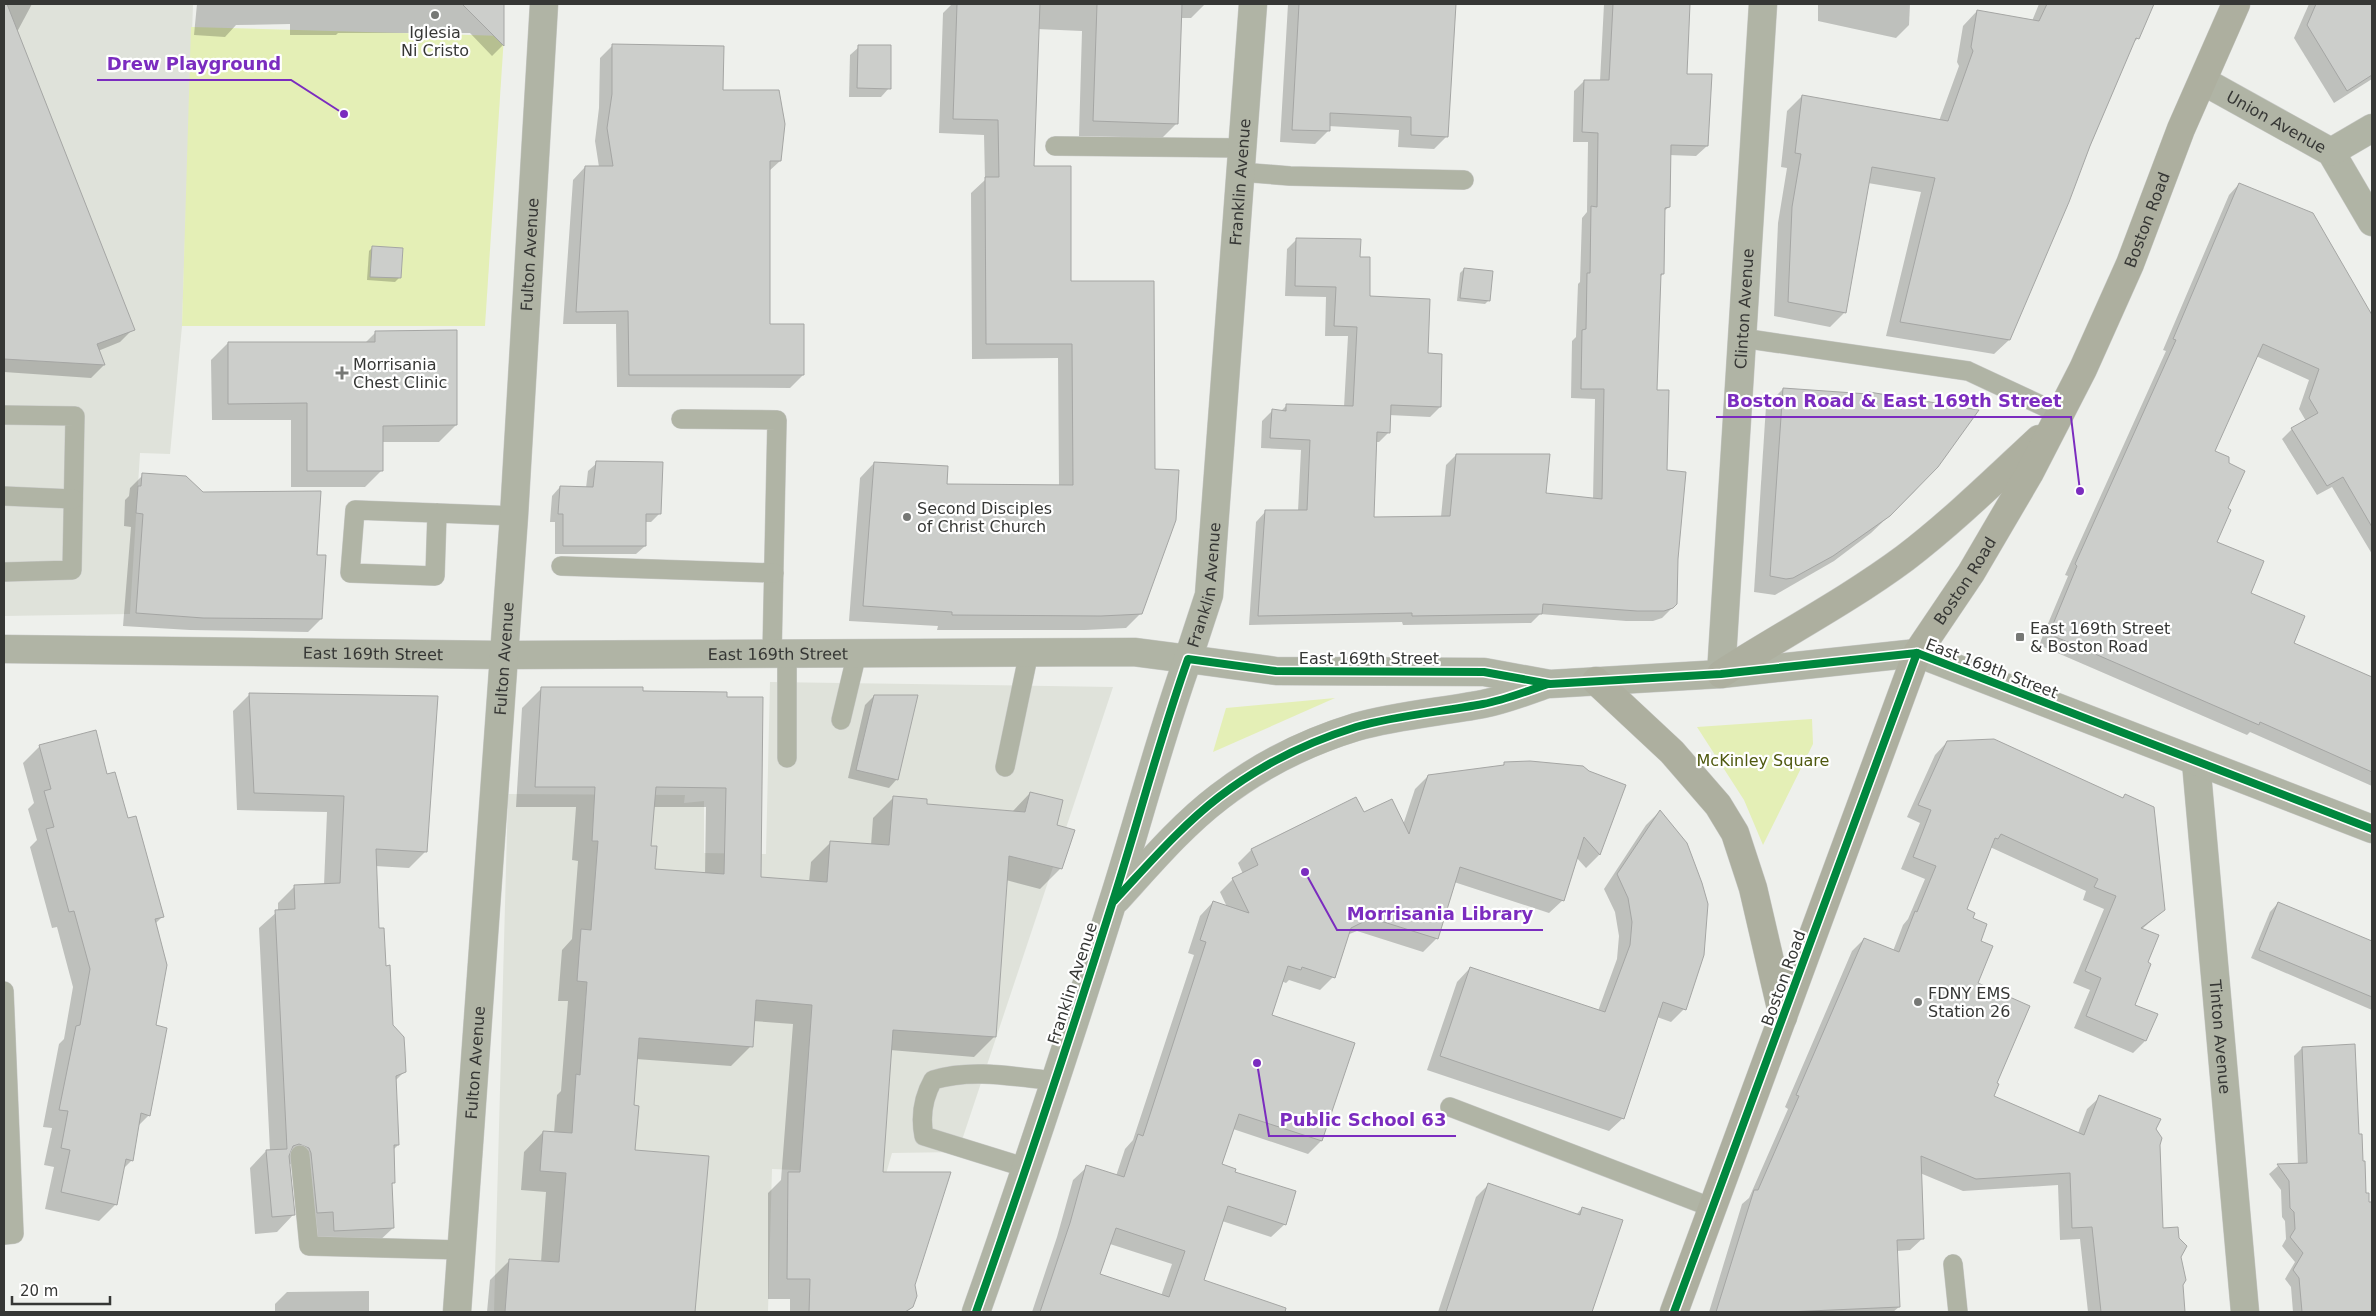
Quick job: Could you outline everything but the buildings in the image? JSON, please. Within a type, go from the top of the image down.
[{"type":"main road","name":"Boston Road","points":[[1674,1312],[1918,653],[1971,573],[2029,474],[2083,369],[2130,264],[2180,129],[2236,4]]},
{"type":"main road","points":[[1721,674],[1862,587],[1905,558],[1951,520],[2057,420]]},
{"type":"main road","points":[[1596,682],[1672,752],[1718,805],[1735,833],[1753,888],[1783,1017]]},
{"type":"street","name":"Fulton Avenue","points":[[457,1312],[514,516],[544,4]]},
{"type":"street","name":"Franklin Avenue","points":[[976,1312],[1027,1168],[1112,903],[1169,712],[1209,595],[1253,4]]},
{"type":"street","name":"Clinton Avenue","points":[[1721,674],[1764,4]]},
{"type":"street","name":"Union Avenue","points":[[2203,81],[2331,152],[2372,222]]},
{"type":"street","points":[[2331,152],[2372,128]]},
{"type":"street","name":"East 169th Street","points":[[4,649],[504,655],[1134,652],[1276,671],[1484,672],[1550,684],[1721,674],[1918,653],[2372,829]]},
{"type":"street","name":"East 169th Street","points":[[1112,903],[1171,840],[1218,798],[1265,766],[1312,744],[1356,727],[1402,716],[1484,704],[1550,684]]},
{"type":"street","name":"Tinton Avenue","points":[[2196,762],[2245,1312]]},
{"type":"lane","points":[[1055,146],[1241,160],[1290,176],[1464,180]]},
{"type":"lane","points":[[1742,338],[1968,371],[2057,420]]},
{"type":"lane","points":[[4,414],[75,416],[72,570],[4,572]]},
{"type":"lane","points":[[680,418],[777,420],[774,573],[787,758]]},
{"type":"lane","points":[[4,496],[74,499]]},
{"type":"lane","points":[[437,513],[435,576],[350,573],[355,510],[437,513],[514,516]]},
{"type":"lane","points":[[561,566],[774,573]]},
{"type":"lane","points":[[1005,767],[1029,652]]},
{"type":"lane","points":[[841,720],[857,653]]},
{"type":"lane","points":[[4,991],[14,1234],[4,1234]]},
{"type":"lane","points":[[1027,1168],[924,1136],[921,1120],[928,1091],[934,1080],[981,1073],[1055,1081]]},
{"type":"lane","points":[[1450,1107],[1712,1208]]},
{"type":"lane","points":[[300,1155],[309,1246],[462,1250]]},
{"type":"lane","points":[[1953,1264],[1958,1312]]},
{"type":"shaded area","points":[[4,4],[193,4],[182,326],[170,454],[140,453],[130,614],[4,616]]},
{"type":"shaded area","points":[[770,682],[1113,687],[958,1152],[892,1153],[886,1174],[772,1169],[768,1312],[494,1312],[508,794],[685,795],[684,803],[704,801],[704,853],[766,854]]},
{"type":"green space","points":[[191,27],[504,36],[485,326],[182,326]]},
{"type":"green space","points":[[1335,698],[1213,752],[1226,708]]},
{"type":"green space","name":"McKinley Square","points":[[1812,719],[1813,744],[1763,845],[1744,800],[1697,727]]},
{"type":"cycle path","points":[[976,1312],[1029,1160],[1079,1007],[1188,659],[1276,671],[1484,672],[1550,684],[1721,674],[1917,653],[2372,829]]},
{"type":"cycle path","points":[[1674,1312],[1917,653]]},
{"type":"cycle path","points":[[1114,901],[1164,847],[1219,797],[1251,775],[1284,756],[1356,727],[1491,702],[1548,684]]},
{"type":"place","name":"Iglesia Ni Cristo","points":[[435,15]]},
{"type":"place","name":"Drew Playground","points":[[344,114]]},
{"type":"place","name":"Morrisania Chest Clinic","points":[[342,373]]},
{"type":"place","name":"Boston Road & East 169th Street","points":[[2080,491]]},
{"type":"place","name":"Second Disciples of Christ Church","points":[[907,517]]},
{"type":"place","name":"East 169th Street & Boston Road","points":[[2020,637]]},
{"type":"place","name":"Morrisania Library","points":[[1305,872]]},
{"type":"place","name":"FDNY EMS Station 26","points":[[1918,1002]]},
{"type":"place","name":"Public School 63","points":[[1257,1063]]}]
